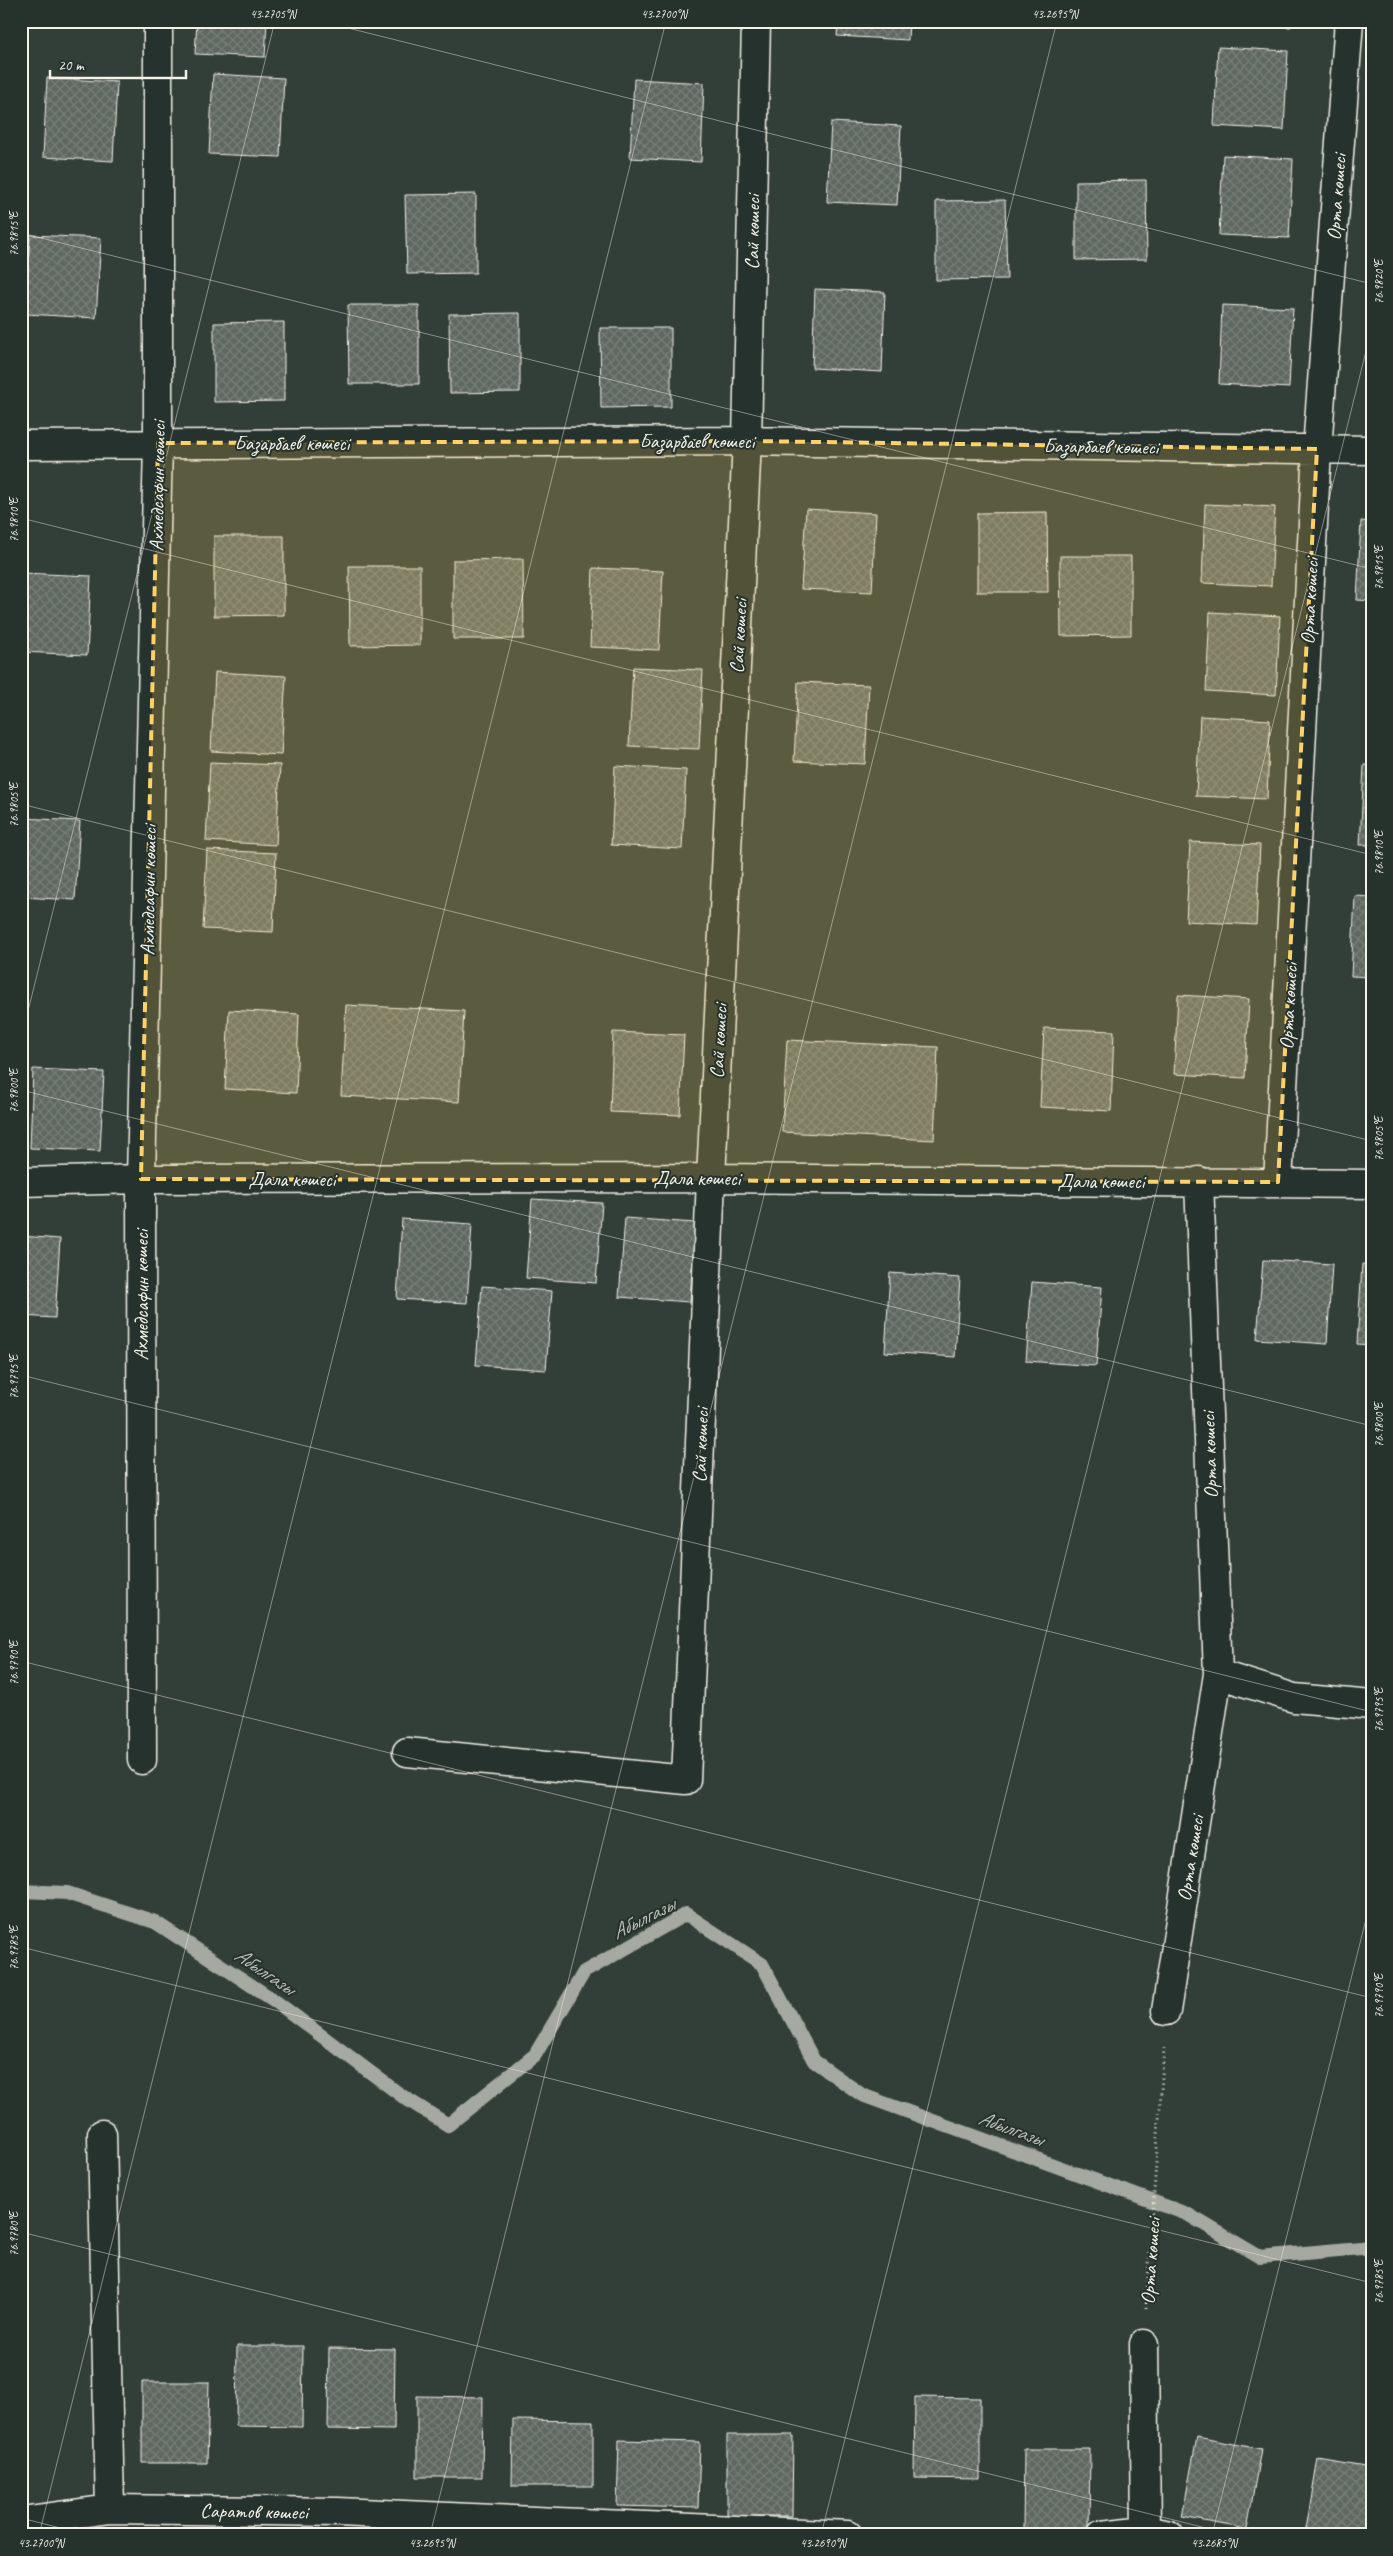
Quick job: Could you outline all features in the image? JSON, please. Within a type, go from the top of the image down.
[{"type":"street","name":"Ахмедсафин көшесі","points":[[142,1760],[141,1179],[158,443],[158,21]]},
{"type":"street","name":"Сай көшесі","points":[[406,1752],[686,1780],[711,1178],[748,441],[756,21]]},
{"type":"street","name":"Орта көшесі","points":[[1278,1182],[1317,449],[1349,21]]},
{"type":"street","name":"Базарбаев көшесі","points":[[21,445],[748,441],[1372,450]]},
{"type":"street","name":"Дала көшесі","points":[[21,1182],[141,1179],[711,1178],[1372,1184]]},
{"type":"street","name":"Орта көшесі","points":[[1166,2011],[1218,1674],[1198,1181]]},
{"type":"street","points":[[1218,1674],[1294,1698],[1372,1705]]},
{"type":"street","points":[[102,2134],[110,2509]]},
{"type":"street","points":[[1101,2535],[1154,2533],[1144,2344]]},
{"type":"street","name":"Саратов көшесі","points":[[21,2522],[110,2509],[338,2512],[848,2535]]},
{"type":"path","name":"Орта көшесі","points":[[1144,2344],[1166,2011]]},
{"type":"highlighted area","points":[[747,441],[1317,449],[1278,1182],[141,1179],[158,443]]},
{"type":"building","points":[[197,21],[267,21],[265,57],[195,54]]},
{"type":"building","points":[[838,21],[909,21],[908,40],[837,36]]},
{"type":"building","points":[[1221,21],[1291,21],[1291,27],[1221,24]]},
{"type":"building","points":[[1218,47],[1288,51],[1284,130],[1214,126]]},
{"type":"building","points":[[213,74],[284,78],[280,157],[209,154]]},
{"type":"building","points":[[47,78],[117,82],[113,161],[43,157]]},
{"type":"building","points":[[634,79],[704,83],[701,162],[630,158]]},
{"type":"building","points":[[831,122],[901,126],[897,205],[827,202]]},
{"type":"building","points":[[1223,155],[1293,159],[1289,238],[1219,235]]},
{"type":"building","points":[[1146,180],[1147,259],[1076,260],[1076,181]]},
{"type":"building","points":[[476,194],[476,273],[407,274],[405,195]]},
{"type":"building","points":[[1005,200],[1007,279],[936,280],[936,201]]},
{"type":"building","points":[[30,235],[101,238],[96,318],[26,314]]},
{"type":"building","points":[[815,289],[885,292],[882,372],[812,368]]},
{"type":"building","points":[[348,305],[419,305],[419,384],[349,384]]},
{"type":"building","points":[[1222,305],[1293,308],[1289,388],[1219,384]]},
{"type":"building","points":[[520,313],[520,392],[450,393],[449,314]]},
{"type":"building","points":[[284,322],[284,401],[214,402],[214,323]]},
{"type":"building","points":[[600,328],[671,328],[671,407],[601,408]]},
{"type":"building","points":[[1205,504],[1275,507],[1271,586],[1202,583]]},
{"type":"building","points":[[806,509],[876,513],[872,592],[801,589]]},
{"type":"building","points":[[1047,512],[1048,592],[977,592],[977,513]]},
{"type":"building","points":[[1361,521],[1372,522],[1372,601],[1357,600]]},
{"type":"building","points":[[214,536],[284,536],[284,615],[214,616]]},
{"type":"building","points":[[1060,556],[1131,556],[1131,635],[1061,636]]},
{"type":"building","points":[[523,559],[524,639],[453,639],[453,560]]},
{"type":"building","points":[[349,566],[420,566],[420,645],[350,646]]},
{"type":"building","points":[[593,568],[663,571],[659,650],[590,647]]},
{"type":"building","points":[[22,573],[91,576],[87,655],[21,652]]},
{"type":"building","points":[[1210,612],[1280,616],[1276,695],[1206,691]]},
{"type":"building","points":[[633,667],[703,670],[699,749],[629,746]]},
{"type":"building","points":[[215,672],[286,676],[281,755],[211,751]]},
{"type":"building","points":[[798,682],[869,685],[865,764],[794,761]]},
{"type":"building","points":[[1200,716],[1270,720],[1267,799],[1196,796]]},
{"type":"building","points":[[210,762],[280,765],[276,845],[206,841]]},
{"type":"building","points":[[1364,765],[1372,765],[1372,845],[1360,845]]},
{"type":"building","points":[[615,766],[686,770],[682,849],[611,845]]},
{"type":"building","points":[[21,818],[80,821],[75,900],[21,897]]},
{"type":"building","points":[[1190,842],[1260,845],[1256,925],[1186,921]]},
{"type":"building","points":[[207,850],[276,853],[273,932],[203,929]]},
{"type":"building","points":[[1355,896],[1372,897],[1372,977],[1351,976]]},
{"type":"building","points":[[1178,995],[1249,999],[1245,1078],[1174,1074]]},
{"type":"building","points":[[346,1005],[464,1011],[459,1102],[341,1096]]},
{"type":"building","points":[[229,1010],[299,1014],[296,1093],[225,1089]]},
{"type":"building","points":[[1044,1028],[1114,1031],[1111,1111],[1040,1107]]},
{"type":"building","points":[[613,1032],[684,1035],[680,1115],[610,1112]]},
{"type":"building","points":[[787,1040],[938,1047],[934,1140],[782,1132]]},
{"type":"building","points":[[33,1069],[104,1072],[100,1151],[30,1148]]},
{"type":"building","points":[[1372,1091],[1372,1148],[1369,1148]]},
{"type":"building","points":[[532,1199],[602,1203],[596,1283],[526,1278]]},
{"type":"building","points":[[625,1218],[695,1223],[690,1302],[619,1297]]},
{"type":"building","points":[[402,1219],[472,1224],[467,1303],[397,1299]]},
{"type":"building","points":[[21,1236],[60,1239],[55,1318],[21,1316]]},
{"type":"building","points":[[1263,1260],[1332,1264],[1327,1344],[1257,1339]]},
{"type":"building","points":[[1362,1264],[1372,1265],[1372,1345],[1357,1344]]},
{"type":"building","points":[[890,1273],[960,1278],[955,1357],[885,1352]]},
{"type":"building","points":[[1032,1282],[1102,1287],[1096,1366],[1026,1361]]},
{"type":"building","points":[[482,1286],[552,1291],[546,1370],[476,1365]]},
{"type":"building","points":[[237,2346],[303,2346],[302,2427],[236,2426]]},
{"type":"building","points":[[329,2348],[395,2349],[394,2430],[328,2429]]},
{"type":"building","points":[[142,2382],[209,2382],[207,2463],[142,2463]]},
{"type":"building","points":[[417,2396],[483,2397],[482,2477],[417,2477]]},
{"type":"building","points":[[915,2397],[980,2398],[980,2479],[914,2478]]},
{"type":"building","points":[[513,2420],[593,2421],[593,2486],[512,2486]]},
{"type":"building","points":[[727,2435],[793,2435],[792,2516],[727,2516]]},
{"type":"building","points":[[1197,2437],[1261,2449],[1247,2529],[1182,2517]]},
{"type":"building","points":[[619,2440],[700,2442],[698,2508],[617,2506]]},
{"type":"building","points":[[1024,2449],[1090,2449],[1089,2530],[1023,2529]]},
{"type":"building","points":[[1318,2459],[1372,2468],[1372,2535],[1305,2535]]},
{"type":"waterway","name":"Абылгазы","points":[[21,1891],[67,1893],[155,1922],[275,2001],[402,2096],[448,2125],[535,2055],[584,1972],[686,1914],[762,1964],[814,2061],[862,2095],[1187,2214],[1260,2257],[1372,2247]]}]
